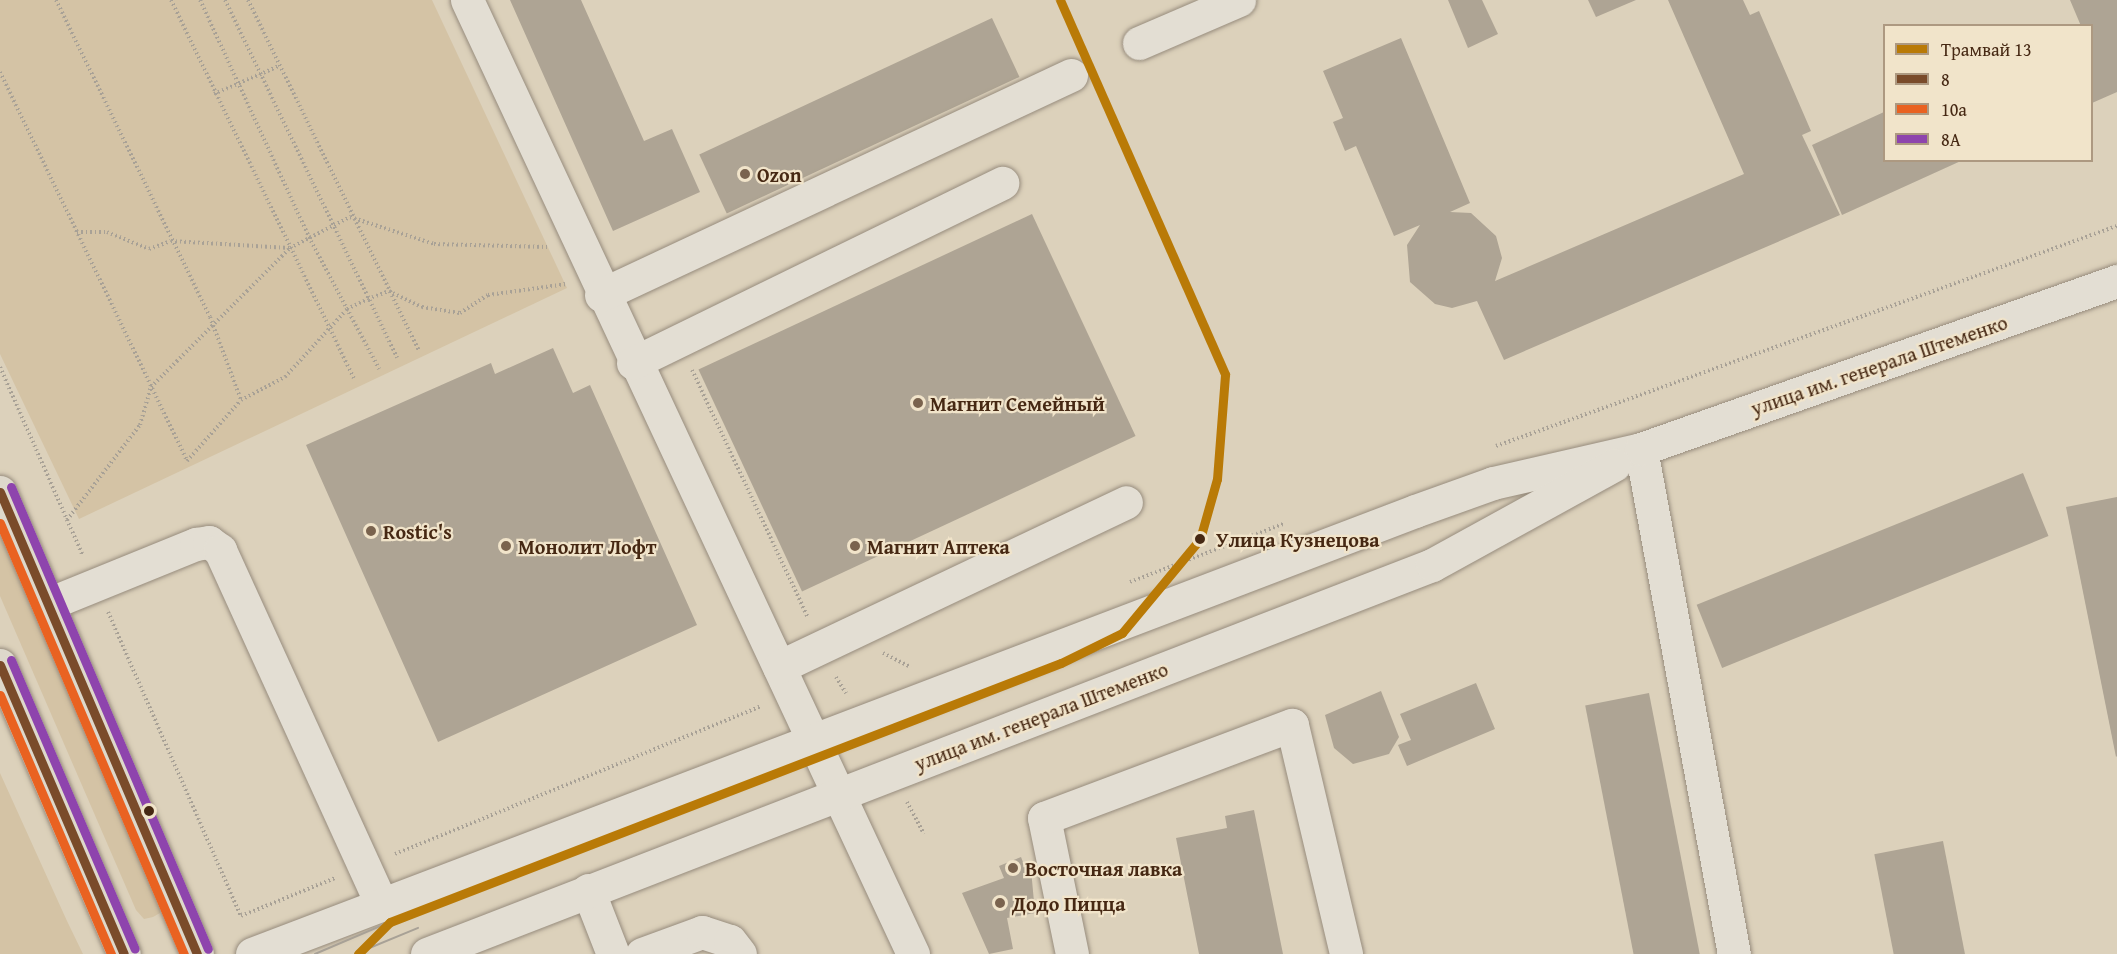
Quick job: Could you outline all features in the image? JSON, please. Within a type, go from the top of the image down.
[{"type":"main road","points":[[0,492],[196,954]]},
{"type":"main road","points":[[0,665],[124,954]]},
{"type":"street","points":[[468,0],[601,295],[913,954]]},
{"type":"street","points":[[1139,44],[1239,0]]},
{"type":"street","points":[[601,295],[1071,75]]},
{"type":"street","points":[[633,363],[1002,183]]},
{"type":"street","name":"улица им. генерала Штеменко","points":[[252,954],[814,743],[1482,487],[1641,449],[2117,280]]},
{"type":"street","points":[[1641,449],[1734,954]]},
{"type":"street","name":"улица им. генерала Штеменко","points":[[427,954],[837,792],[1432,565],[1641,449]]},
{"type":"street","points":[[784,679],[832,658],[1126,502]]},
{"type":"street","points":[[48,604],[196,544],[209,542],[220,550],[382,905]]},
{"type":"street","points":[[1072,954],[1044,818],[1292,725],[1346,954]]},
{"type":"street","points":[[588,890],[613,954]]},
{"type":"street","points":[[642,954],[702,932],[730,941],[740,954]]},
{"type":"path","points":[[56,0],[213,326],[241,400]]},
{"type":"path","points":[[171,0],[214,94],[354,378]]},
{"type":"path","points":[[200,0],[311,241],[379,369]]},
{"type":"path","points":[[225,0],[396,358]]},
{"type":"path","points":[[248,0],[350,217],[419,351]]},
{"type":"path","points":[[214,94],[261,78],[279,66]]},
{"type":"path","points":[[0,72],[187,461],[241,400],[285,377],[347,309],[368,299],[389,291],[422,307],[460,313],[488,295],[571,282]]},
{"type":"path","points":[[77,232],[106,232],[149,249],[171,241],[290,248],[311,241],[350,217],[435,244],[551,247],[576,237]]},
{"type":"path","points":[[67,520],[140,425],[151,387],[290,248]]},
{"type":"path","points":[[0,367],[241,916],[365,867],[832,658],[678,340]]},
{"type":"path","points":[[872,656],[881,652]]},
{"type":"shaded area","points":[[0,0],[432,0],[567,288],[79,519],[0,354]]},
{"type":"shaded area","points":[[0,527],[161,900],[160,913],[153,917],[144,919],[136,910],[0,596]]},
{"type":"shaded area","points":[[0,773],[67,921],[83,954],[0,954]]},
{"type":"building","points":[[510,0],[581,0],[644,141],[672,129],[700,192],[613,231]]},
{"type":"building","points":[[1448,0],[1482,0],[1498,34],[1468,48]]},
{"type":"building","points":[[1588,0],[1636,0],[1596,17]]},
{"type":"building","points":[[1668,0],[1743,0],[1750,15],[1759,11],[1811,131],[1802,135],[1840,215],[1504,360],[1477,301],[1452,308],[1435,304],[1410,282],[1407,245],[1420,225],[1394,236],[1356,146],[1345,151],[1333,122],[1343,118],[1323,71],[1401,38],[1470,203],[1450,212],[1471,213],[1496,236],[1502,258],[1495,281],[1744,174]]},
{"type":"building","points":[[2070,0],[2117,0],[2117,92],[2093,103],[2093,24],[2080,24]]},
{"type":"building","points":[[992,18],[1019,77],[727,213],[699,155]]},
{"type":"building","points":[[1883,112],[1883,162],[1959,162],[1842,215],[1812,145]]},
{"type":"building","name":"Магнит Семейный","points":[[1032,214],[1136,436],[802,592],[698,370]]},
{"type":"building","name":"Монолит Лофт","points":[[553,348],[573,393],[590,385],[697,625],[438,742],[306,445],[491,363],[495,374]]},
{"type":"building","points":[[2023,473],[2048,536],[1722,668],[1697,605]]},
{"type":"building","points":[[2117,497],[2117,756],[2116,757],[2066,507]]},
{"type":"building","points":[[1476,683],[1495,729],[1407,766],[1398,745],[1411,740],[1400,714]]},
{"type":"building","points":[[1381,691],[1399,737],[1389,754],[1353,764],[1334,748],[1325,715]]},
{"type":"building","points":[[1649,693],[1700,954],[1634,954],[1585,705]]},
{"type":"building","points":[[1254,810],[1283,954],[1199,954],[1176,838],[1227,828],[1225,816]]},
{"type":"building","points":[[1943,841],[1965,954],[1894,954],[1874,854]]},
{"type":"building","name":"Додо Пицца","points":[[1021,857],[1026,870],[1031,869],[1035,913],[1007,918],[1013,949],[989,954],[962,893],[1004,878],[999,866]]},
{"type":"tram line","name":"13","points":[[358,954],[390,922],[1061,663],[1122,633],[1200,539],[1217,479],[1225,374],[1060,0]]},
{"type":"tram line","points":[[315,954],[390,922]]},
{"type":"tram line","points":[[355,954],[418,928]]},
{"type":"transit line","name":"8А","points":[[11,487],[208,949]]},
{"type":"transit line","name":"8","points":[[0,492],[197,954]]},
{"type":"transit line","name":"10а","points":[[0,523],[184,954]]},
{"type":"transit line","name":"8А","points":[[11,660],[135,949]]},
{"type":"transit line","name":"8","points":[[0,665],[124,954]]},
{"type":"transit line","name":"10а","points":[[0,695],[111,954]]},
{"type":"place","name":"Ozon","points":[[745,174]]},
{"type":"place","name":"Магнит Семейный","points":[[918,403]]},
{"type":"place","name":"Rostic's","points":[[371,531]]},
{"type":"place","name":"Улица Кузнецова","points":[[1200,539]]},
{"type":"place","name":"Монолит Лофт","points":[[506,546]]},
{"type":"place","name":"Магнит Аптека","points":[[855,546]]},
{"type":"place","name":"Восточная лавка","points":[[1013,868]]},
{"type":"place","name":"Додо Пицца","points":[[1000,903]]}]
